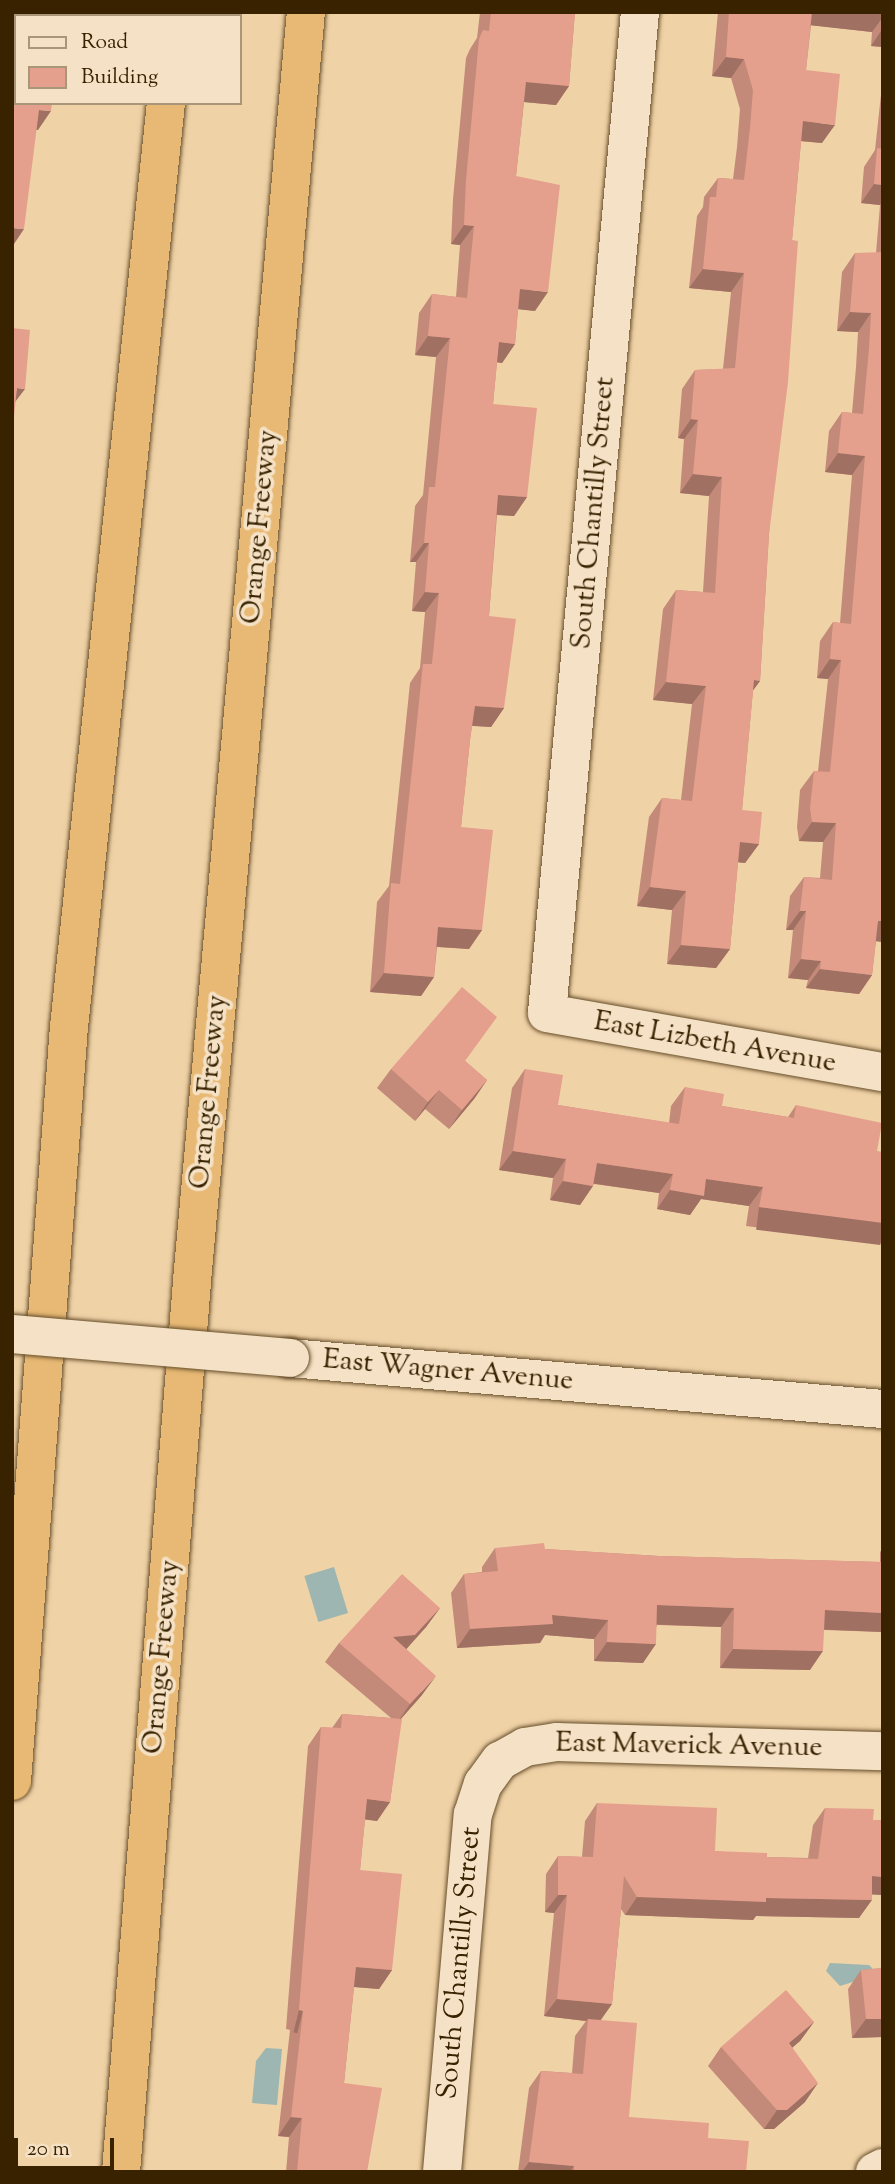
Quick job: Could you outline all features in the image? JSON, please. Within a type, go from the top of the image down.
[{"type":"highway","name":"Orange Freeway","points":[[121,2172],[191,1295],[306,12]]},
{"type":"highway","points":[[12,1781],[69,1027],[166,105]]},
{"type":"street","name":"South Chantilly Street","points":[[547,1013],[640,12]]},
{"type":"street","name":"East Lizbeth Avenue","points":[[547,1013],[883,1072]]},
{"type":"street","name":"East Wagner Avenue","points":[[12,1334],[883,1409]]},
{"type":"street","name":"East Maverick Avenue","points":[[500,1761],[525,1747],[557,1742],[883,1751]]},
{"type":"street","name":"South Chantilly Street","points":[[442,2172],[473,1814],[483,1784],[500,1761]]},
{"type":"street","points":[[875,2172],[883,2168]]},
{"type":"water","points":[[334,1567],[348,1613],[318,1622],[304,1576]]},
{"type":"water","points":[[830,1963],[869,1965],[878,1974],[840,1986],[826,1971]]},
{"type":"water","points":[[266,2048],[282,2049],[277,2105],[252,2103],[256,2061]]},
{"type":"building","points":[[12,12],[67,12],[14,14],[14,105],[52,105],[51,111],[39,110],[24,229],[12,228]]},
{"type":"building","points":[[491,12],[575,12],[569,86],[526,82],[516,176],[560,185],[548,292],[520,289],[515,344],[499,342],[493,404],[537,408],[527,497],[498,495],[489,616],[516,619],[504,708],[475,706],[470,740],[461,827],[493,830],[482,930],[438,927],[434,977],[384,973],[391,883],[400,884],[423,664],[432,664],[439,593],[425,592],[429,543],[424,543],[429,487],[435,487],[450,338],[428,336],[432,294],[467,298],[474,226],[464,225],[466,180],[479,39],[483,30],[489,31]]},
{"type":"building","points":[[729,12],[812,12],[806,70],[840,74],[835,125],[803,121],[792,240],[798,241],[788,382],[769,534],[760,681],[754,680],[742,810],[762,812],[759,844],[740,842],[730,949],[681,945],[686,891],[650,887],[662,798],[692,801],[706,686],[666,682],[676,590],[715,593],[722,477],[693,474],[698,420],[691,419],[695,370],[735,368],[744,273],[703,269],[710,197],[716,197],[718,178],[744,180],[750,128],[753,90],[744,59],[726,57]]},
{"type":"building","points":[[877,148],[883,149],[883,185],[874,184]]},
{"type":"building","points":[[883,252],[883,921],[878,921],[872,975],[820,969],[821,961],[801,959],[806,911],[800,911],[804,877],[832,880],[836,823],[812,822],[810,808],[814,771],[830,772],[841,660],[830,659],[833,622],[851,624],[865,456],[838,453],[842,412],[863,414],[869,348],[871,313],[850,312],[855,253]]},
{"type":"building","points":[[12,328],[30,330],[25,389],[17,388],[12,437]]},
{"type":"building","points":[[462,987],[497,1017],[465,1061],[487,1080],[462,1110],[439,1090],[428,1102],[391,1069]]},
{"type":"building","points":[[525,1069],[563,1075],[558,1105],[679,1124],[685,1087],[724,1094],[722,1106],[794,1118],[796,1105],[882,1123],[877,1151],[883,1152],[883,1223],[759,1207],[763,1187],[706,1179],[704,1196],[670,1190],[673,1174],[597,1163],[593,1186],[563,1181],[566,1159],[513,1151]]},
{"type":"building","points":[[544,1543],[545,1549],[659,1556],[883,1562],[883,1613],[825,1610],[823,1651],[733,1649],[734,1608],[657,1605],[656,1644],[607,1642],[608,1620],[552,1615],[553,1624],[470,1629],[464,1574],[498,1571],[495,1548]]},
{"type":"building","points":[[402,1574],[440,1608],[415,1635],[393,1637],[436,1676],[410,1704],[339,1643]]},
{"type":"building","points":[[342,1714],[402,1719],[390,1802],[367,1799],[360,1870],[402,1874],[392,1970],[356,1967],[344,2083],[382,2088],[367,2172],[297,2172],[302,2118],[291,2117],[303,2011],[299,2010],[321,1727],[341,1728]]},
{"type":"building","points":[[597,1803],[717,1808],[715,1851],[818,1859],[825,1808],[874,1809],[873,1820],[883,1820],[883,1877],[872,1876],[872,1900],[766,1898],[766,1902],[637,1897],[624,1876],[612,2004],[557,1999],[567,1895],[558,1895],[558,1856],[593,1857]]},
{"type":"building","points":[[883,1968],[883,2019],[866,2019],[861,1970]]},
{"type":"building","points":[[786,1990],[814,2022],[789,2043],[818,2083],[787,2110],[777,2110],[721,2047]]},
{"type":"building","points":[[588,2019],[637,2023],[629,2117],[709,2123],[708,2138],[749,2141],[746,2172],[574,2172],[574,2166],[529,2162],[541,2071],[583,2074]]}]
